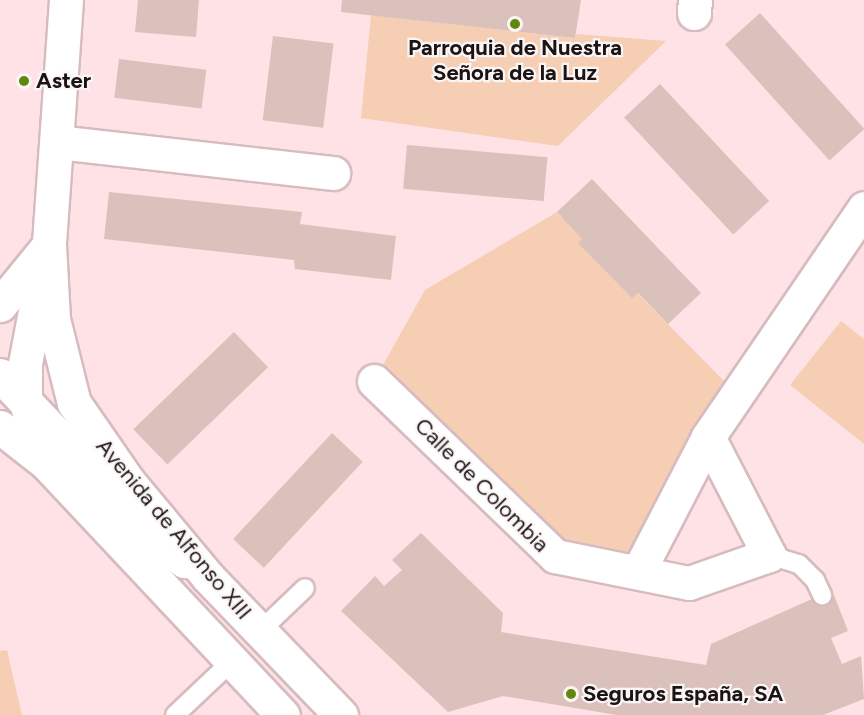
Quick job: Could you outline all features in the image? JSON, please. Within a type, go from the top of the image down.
[{"type":"street","name":"Avenida de Alfonso XIII","points":[[66,0],[49,245],[25,364],[25,400],[46,463],[231,663],[283,715]]},
{"type":"street","points":[[57,142],[333,173]]},
{"type":"street","points":[[638,572],[708,437],[864,208]]},
{"type":"street","name":"Avenida de Alfonso XIII","points":[[49,245],[53,319],[74,403],[128,481],[208,577],[341,715]]},
{"type":"street","points":[[0,305],[49,245]]},
{"type":"street","points":[[0,375],[156,540],[208,577]]},
{"type":"street","name":"Calle de Colombia","points":[[374,381],[555,556],[689,583],[769,555]]},
{"type":"street","points":[[0,427],[46,463]]},
{"type":"street","points":[[708,437],[769,555]]},
{"type":"lane","points":[[769,555],[799,564],[815,580],[822,595]]},
{"type":"lane","points":[[260,631],[305,588]]},
{"type":"lane","points":[[175,715],[231,663]]},
{"type":"shaded area","points":[[371,15],[575,38],[576,34],[666,41],[558,146],[361,118]]},
{"type":"shaded area","points":[[557,212],[737,394],[638,572],[555,556],[374,381],[425,290]]},
{"type":"shaded area","points":[[841,321],[864,339],[864,444],[790,385]]},
{"type":"shaded area","points":[[7,650],[22,715],[0,715],[0,651]]},
{"type":"building","points":[[138,0],[199,0],[196,37],[135,32]]},
{"type":"building","name":"Parroquia de Nuestra Señora de la Luz","points":[[342,0],[581,0],[575,38],[341,12]]},
{"type":"building","points":[[760,13],[864,129],[829,160],[725,44]]},
{"type":"building","points":[[273,36],[334,43],[323,128],[263,120]]},
{"type":"building","points":[[119,59],[206,70],[202,108],[114,98]]},
{"type":"building","points":[[660,84],[769,201],[733,234],[624,117]]},
{"type":"building","points":[[407,145],[547,157],[544,201],[403,189]]},
{"type":"building","points":[[592,179],[701,293],[668,324],[638,293],[632,298],[578,243],[582,239],[557,212]]},
{"type":"building","points":[[109,192],[302,212],[300,224],[396,236],[391,280],[295,269],[294,260],[104,239]]},
{"type":"building","points":[[234,332],[268,367],[167,464],[133,429]]},
{"type":"building","points":[[332,433],[363,462],[264,568],[233,539]]},
{"type":"building","points":[[421,533],[503,613],[501,632],[706,665],[711,644],[832,590],[848,631],[831,638],[842,664],[861,656],[864,699],[823,715],[617,715],[503,696],[448,712],[341,611],[375,576],[384,586],[402,570],[392,560]]},
{"type":"place","name":"Parroquia de Nuestra Señora de la Luz","points":[[515,24]]},
{"type":"place","name":"Aster","points":[[24,81]]},
{"type":"place","name":"Seguros España, SA","points":[[571,694]]}]
